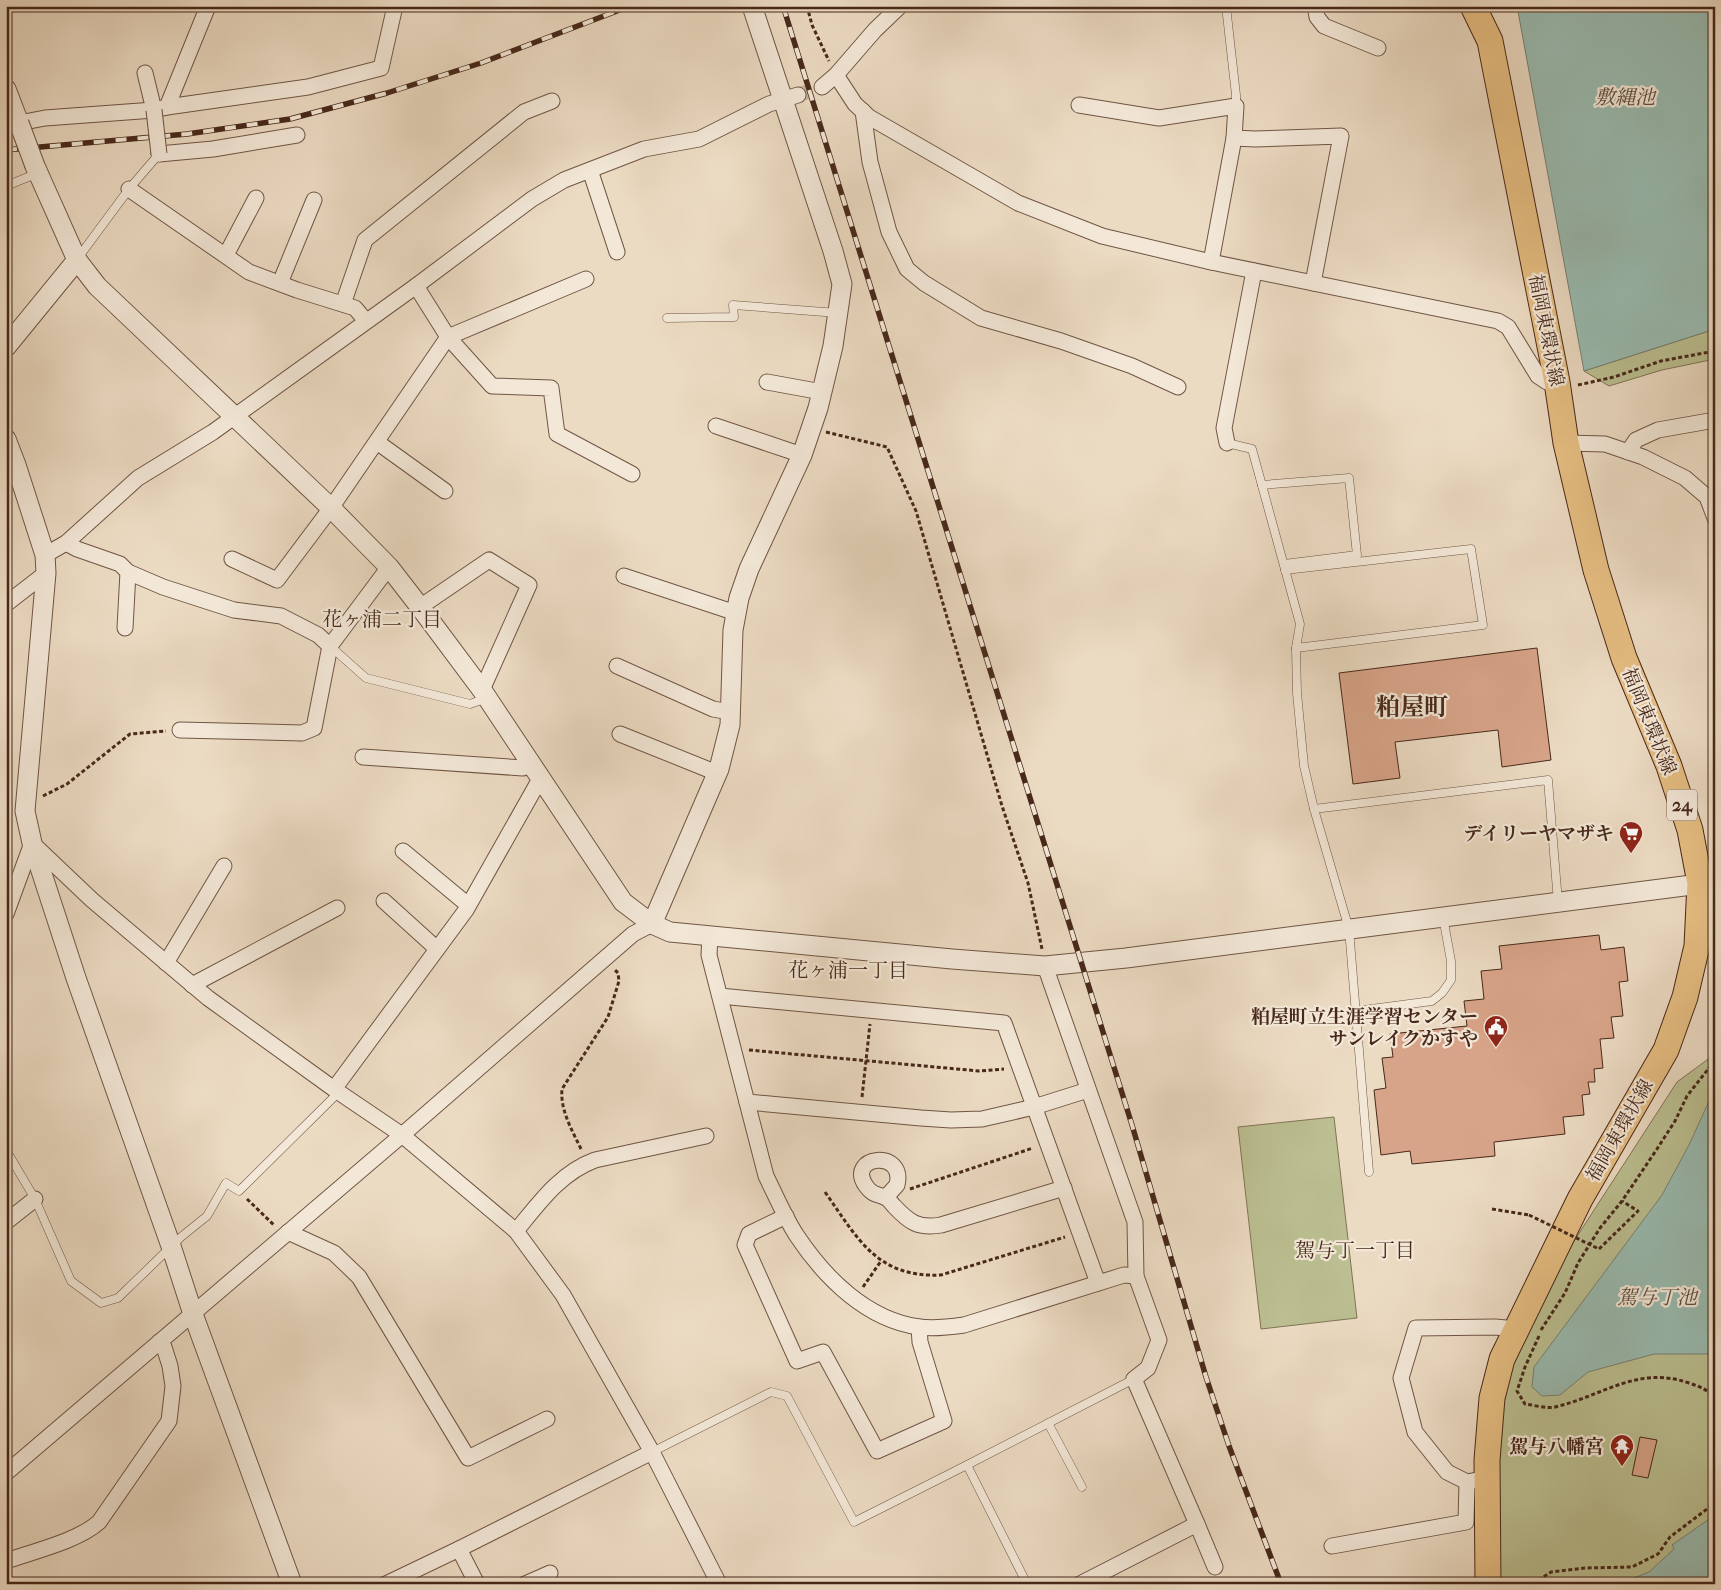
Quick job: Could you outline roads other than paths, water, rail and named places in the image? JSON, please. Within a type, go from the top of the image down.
[{"type":"main road","name":"福岡東環状線","points":[[1473,6],[1490,41],[1557,386],[1566,443],[1596,570],[1624,658],[1669,766],[1707,883],[1697,946],[1685,997],[1666,1050],[1580,1199],[1502,1359],[1492,1398],[1477,1480],[1488,1584]]},
{"type":"street","points":[[208,6],[161,108],[159,154],[213,149],[297,135]]},
{"type":"street","points":[[19,123],[45,118],[161,108],[308,87],[381,68],[394,6]]},
{"type":"street","points":[[6,1472],[402,1135],[603,960],[634,934],[652,924],[717,773],[730,725],[733,630],[739,598],[749,569],[802,455],[811,429],[833,346],[842,284],[790,97],[752,6]]},
{"type":"street","points":[[822,87],[836,75],[875,30],[900,6]]},
{"type":"street","points":[[1315,6],[1316,17],[1324,26],[1378,48]]},
{"type":"street","points":[[145,73],[161,108]]},
{"type":"street","points":[[836,75],[854,104],[869,117],[1018,203],[1102,236],[1211,262],[1498,321],[1508,327],[1538,376],[1557,386]]},
{"type":"street","points":[[6,89],[36,170],[77,260],[97,286],[331,508],[389,567],[484,694],[623,902],[652,924],[670,932],[1045,966],[1126,958],[1707,883]]},
{"type":"street","points":[[6,604],[66,543],[138,478],[213,432],[416,286],[532,199],[564,180],[644,149],[699,139],[790,97]]},
{"type":"street","points":[[343,304],[365,240],[524,112],[552,100]]},
{"type":"street","points":[[1079,106],[1159,118],[1236,106],[1234,138],[1211,262]]},
{"type":"street","points":[[863,111],[870,162],[889,232],[907,269],[924,283],[981,318],[1061,341],[1124,363],[1178,388]]},
{"type":"street","points":[[1234,138],[1341,136],[1313,283]]},
{"type":"street","points":[[590,170],[617,252]]},
{"type":"street","points":[[129,189],[249,272],[355,308],[366,321]]},
{"type":"street","points":[[226,256],[256,198]]},
{"type":"street","points":[[280,283],[314,200]]},
{"type":"street","points":[[6,347],[77,260]]},
{"type":"street","points":[[1227,443],[1224,428],[1254,271]]},
{"type":"street","points":[[232,558],[277,580],[331,508],[448,338],[586,279]]},
{"type":"street","points":[[416,286],[448,338],[492,386],[551,388],[557,434],[632,474]]},
{"type":"street","points":[[767,382],[822,392]]},
{"type":"street","points":[[1628,452],[1636,440],[1658,430],[1715,420]]},
{"type":"street","points":[[716,426],[802,455]]},
{"type":"street","points":[[6,439],[11,464],[45,564],[25,811],[32,843],[76,978],[171,1246],[193,1314],[292,1584]]},
{"type":"street","points":[[377,442],[445,491]]},
{"type":"street","points":[[1566,443],[1605,444],[1643,457],[1685,478],[1711,496],[1715,518]]},
{"type":"street","points":[[66,543],[77,549],[120,564],[128,572],[163,588],[234,610],[281,616],[318,635],[330,646]]},
{"type":"street","points":[[420,606],[489,560],[528,585],[484,694]]},
{"type":"street","points":[[180,730],[302,733],[314,728],[330,646],[389,567]]},
{"type":"street","points":[[125,628],[128,572]]},
{"type":"street","points":[[624,576],[736,613]]},
{"type":"street","points":[[617,666],[713,709],[730,712]]},
{"type":"street","points":[[620,734],[717,773]]},
{"type":"street","points":[[363,757],[522,768],[530,763]]},
{"type":"street","points":[[337,1091],[468,905],[540,778]]},
{"type":"street","points":[[6,914],[32,843]]},
{"type":"street","points":[[32,843],[92,900],[208,998],[337,1091],[402,1135],[516,1231],[563,1295],[652,1452],[719,1584]]},
{"type":"street","points":[[403,851],[468,905]]},
{"type":"street","points":[[166,963],[224,866]]},
{"type":"street","points":[[384,902],[437,949]]},
{"type":"street","points":[[192,984],[337,908]]},
{"type":"street","points":[[710,936],[709,955],[766,1176],[797,1236],[823,1269],[867,1309],[884,1317],[919,1327],[941,1328],[964,1325],[1124,1275],[1136,1276]]},
{"type":"street","points":[[1045,966],[1134,1222],[1136,1276],[1159,1340],[1148,1368],[1134,1379],[1215,1567]]},
{"type":"street","points":[[720,996],[1004,1024],[1098,1283]]},
{"type":"street","points":[[747,1102],[941,1120],[975,1120],[1034,1108],[1088,1090]]},
{"type":"street","points":[[516,1231],[548,1192],[569,1174],[588,1163],[706,1136]]},
{"type":"street","points":[[886,1197],[907,1219],[915,1224],[932,1227],[1064,1188]]},
{"type":"street","points":[[6,1222],[34,1200]]},
{"type":"street","points":[[786,1216],[749,1234],[745,1245],[797,1361],[823,1352],[877,1452],[944,1422],[920,1342],[919,1327]]},
{"type":"street","points":[[286,1233],[334,1253],[359,1277],[468,1458],[547,1419]]},
{"type":"street","points":[[1332,1546],[1466,1522],[1477,1480],[1447,1472],[1415,1432],[1401,1378],[1416,1328],[1495,1327],[1517,1329]]},
{"type":"street","points":[[6,1561],[58,1543],[93,1527],[99,1522],[169,1421],[173,1386],[170,1366],[164,1347],[159,1342]]},
{"type":"street","points":[[386,1584],[460,1549],[652,1452]]},
{"type":"street","points":[[1080,1584],[1197,1524]]},
{"type":"street","points":[[460,1549],[477,1584]]},
{"type":"street","points":[[525,1584],[550,1572]]},
{"type":"lane","points":[[1226,6],[1236,106]]},
{"type":"lane","points":[[77,260],[129,189],[159,154]]},
{"type":"lane","points":[[6,186],[36,170]]},
{"type":"lane","points":[[667,318],[734,317],[733,305],[838,313]]},
{"type":"lane","points":[[1227,443],[1252,449],[1300,624],[1296,648],[1297,693],[1304,766],[1314,810],[1349,929],[1370,1172]]},
{"type":"lane","points":[[1262,485],[1349,478],[1357,555],[1285,567]]},
{"type":"lane","points":[[1285,567],[1471,548],[1483,625],[1296,648]]},
{"type":"lane","points":[[330,646],[366,678],[470,704],[484,694]]},
{"type":"lane","points":[[1314,810],[1548,780],[1558,902]]},
{"type":"lane","points":[[1356,1011],[1432,1001],[1442,993],[1451,980],[1451,961],[1443,917]]},
{"type":"lane","points":[[6,1150],[34,1200],[71,1281],[102,1303],[118,1298],[171,1246],[207,1216],[226,1183],[239,1191],[337,1091]]},
{"type":"lane","points":[[652,1452],[771,1392],[787,1396],[854,1522],[1134,1379]]},
{"type":"lane","points":[[1048,1423],[1082,1487]]},
{"type":"lane","points":[[967,1465],[1026,1584]]},
{"type":"water","name":"敷縄池","points":[[1517,6],[1715,6],[1715,331],[1712,330],[1584,371]]},
{"type":"water","name":"駕与丁池","points":[[1715,1093],[1715,1354],[1654,1354],[1588,1372],[1560,1395],[1542,1396],[1532,1387],[1534,1367],[1662,1195],[1689,1145],[1710,1099]]},
{"type":"water","points":[[1715,1515],[1715,1584],[1602,1584],[1629,1580],[1649,1572],[1674,1549],[1672,1545]]},
{"type":"tunnel","points":[[798,95],[822,87]]},
{"type":"railway","points":[[6,150],[187,134],[290,119],[387,93],[481,63],[630,6]]},
{"type":"railway","points":[[783,6],[1132,1125],[1206,1377],[1229,1446],[1281,1584]]},
{"type":"place","name":"デイリーヤマザキ","points":[[1631,854]]},
{"type":"place","name":"粕屋町立生涯学習センター サンレイクかすや","points":[[1496,1048]]},
{"type":"place","name":"駕与八幡宮","points":[[1622,1467]]},
{"type":"district","name":"花ヶ浦二丁目","points":[[382,619]]},
{"type":"district","name":"粕屋町","points":[[1412,707]]},
{"type":"district","name":"花ヶ浦一丁目","points":[[848,970]]},
{"type":"district","name":"駕与丁一丁目","points":[[1355,1250]]}]
